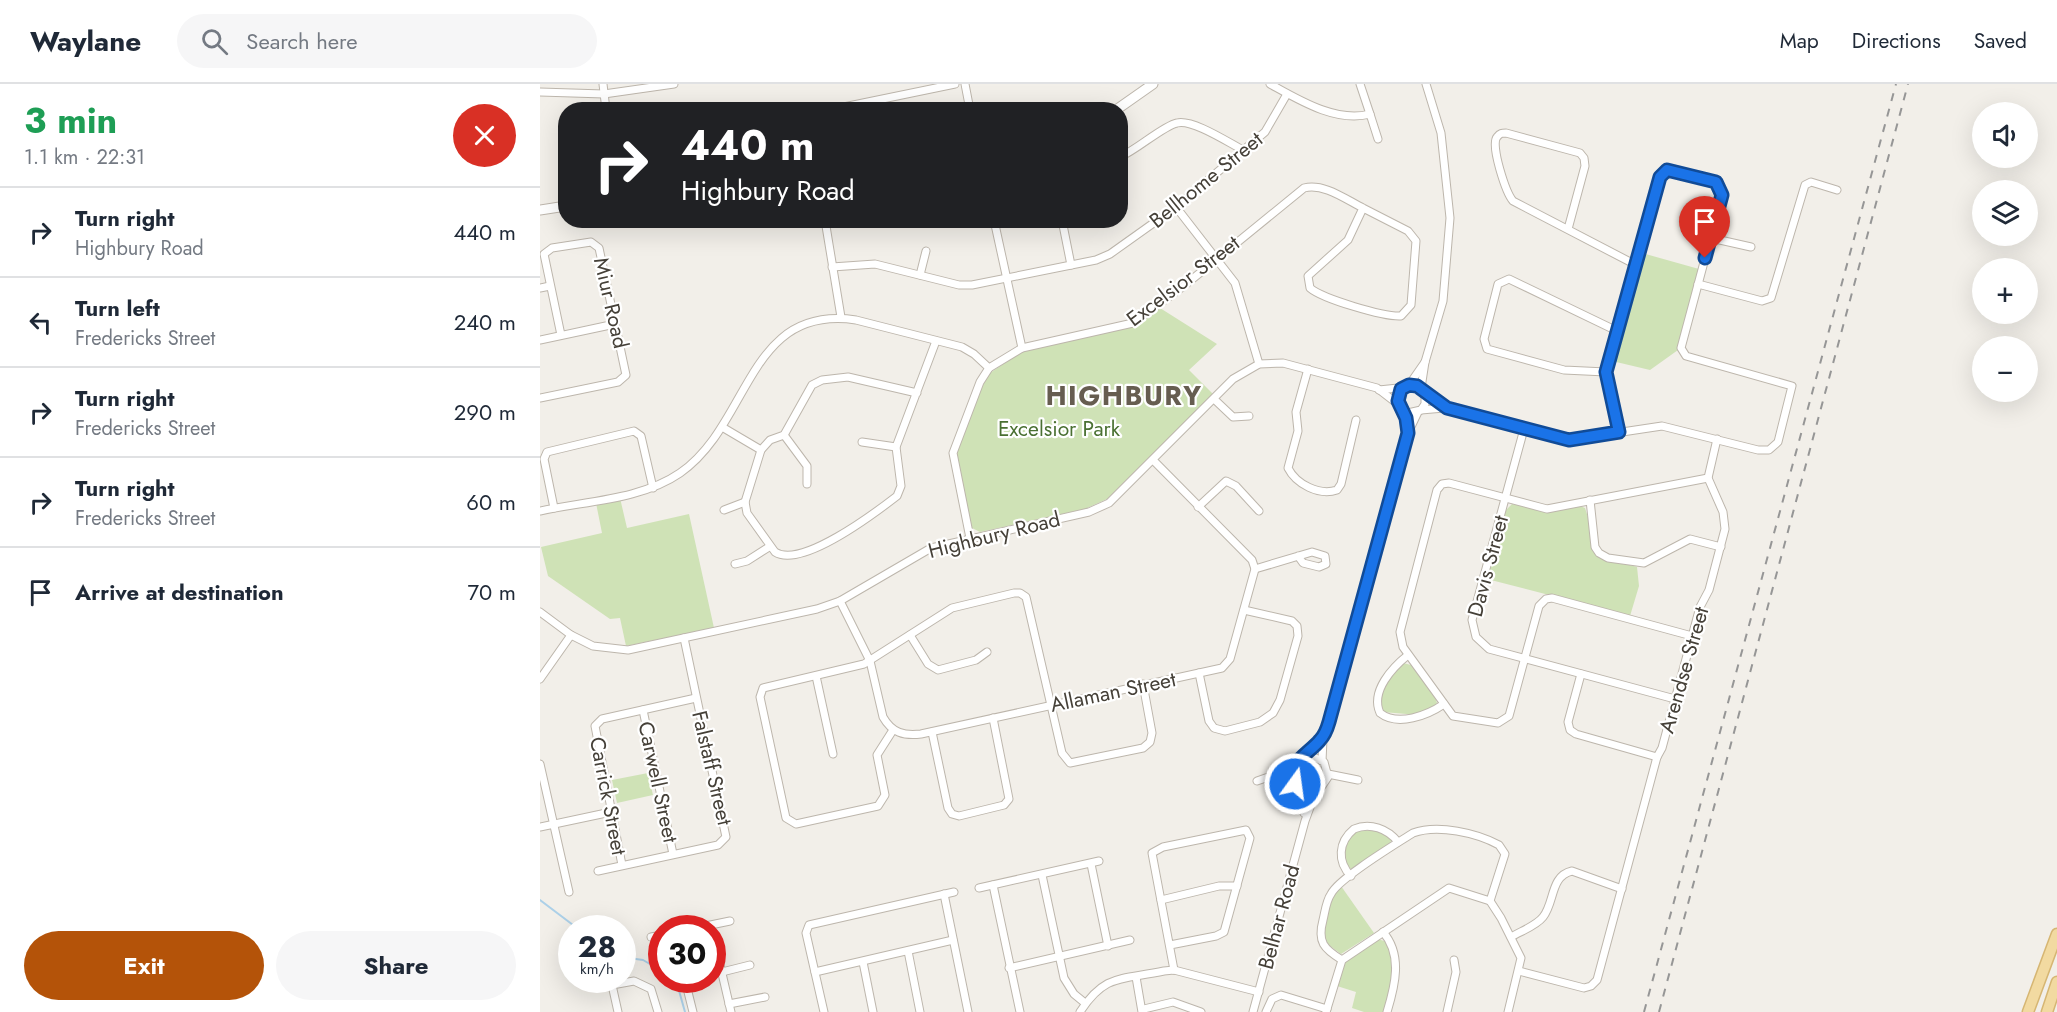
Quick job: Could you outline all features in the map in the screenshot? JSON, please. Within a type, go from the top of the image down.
[{"type":"main road","points":[[2028,1012],[2053,959],[2056,941]]},
{"type":"main road","points":[[2047,1012],[2057,982]]},
{"type":"street","points":[[603,84],[605,102]]},
{"type":"street","points":[[540,93],[604,94],[674,84]]},
{"type":"street","points":[[868,102],[955,84]]},
{"type":"street","points":[[965,84],[968,102]]},
{"type":"street","points":[[1127,102],[1153,84]]},
{"type":"street","points":[[1270,84],[1287,94],[1336,114],[1358,117],[1370,114]]},
{"type":"street","points":[[1360,84],[1378,140]]},
{"type":"street","points":[[1323,736],[1295,765],[1292,774],[1295,784],[1303,790],[1316,791],[1324,785],[1328,774],[1322,760],[1323,736],[1339,694],[1408,433],[1425,404],[1422,390],[1425,362],[1443,301],[1450,218],[1441,133],[1426,84]]},
{"type":"street","name":"Bellhome Street","points":[[832,267],[875,264],[959,285],[1096,260],[1110,254],[1176,207],[1269,129],[1287,94]]},
{"type":"street","points":[[1128,153],[1173,124],[1182,122],[1210,132],[1243,150]]},
{"type":"street","points":[[1568,229],[1585,166],[1584,158],[1569,150],[1506,133],[1500,134],[1495,147],[1508,196],[1519,206],[1636,265]]},
{"type":"street","points":[[1409,385],[1422,390],[1447,408],[1569,440],[1662,426],[1758,450],[1772,448],[1778,442],[1792,386],[1684,354],[1681,348],[1722,195],[1719,184],[1667,170],[1660,177],[1606,372],[1619,432]]},
{"type":"street","points":[[1698,284],[1762,301],[1771,298],[1805,185],[1811,182],[1837,190]]},
{"type":"street","name":"Excelsior Street","points":[[989,368],[1022,348],[1133,323],[1218,259],[1304,188],[1320,187],[1363,208],[1408,231],[1416,241],[1411,305],[1401,316],[1323,297],[1308,283],[1312,272],[1348,240],[1363,208]]},
{"type":"street","points":[[540,210],[558,207]]},
{"type":"street","points":[[1176,207],[1235,283],[1259,364],[1283,363],[1379,390],[1401,389],[1409,385],[1425,362]]},
{"type":"street","points":[[826,228],[841,317]]},
{"type":"street","points":[[996,228],[1022,348]]},
{"type":"street","points":[[1064,228],[1071,265]]},
{"type":"street","points":[[1711,238],[1751,247]]},
{"type":"street","name":"Miur Road","points":[[540,398],[623,380],[627,371],[599,248],[591,242],[552,248],[545,251],[543,257],[561,335]]},
{"type":"street","points":[[920,275],[926,251]]},
{"type":"street","points":[[1606,372],[1564,370],[1487,349],[1483,341],[1498,284],[1509,279],[1617,331]]},
{"type":"street","points":[[540,288],[550,286]]},
{"type":"street","points":[[540,512],[653,488],[680,474],[700,456],[722,427],[763,358],[783,335],[800,324],[841,317],[968,351],[989,368],[980,382],[953,453],[970,538]]},
{"type":"street","points":[[540,340],[615,324]]},
{"type":"street","points":[[917,393],[848,377],[815,382],[784,435],[770,440],[761,450],[745,502],[747,513],[769,546],[783,556],[818,548],[897,496],[901,486],[896,447],[917,393],[936,341]]},
{"type":"street","name":"Highbury Road","points":[[540,612],[571,635],[593,646],[616,650],[684,638],[817,609],[840,601],[922,552],[970,538],[1098,508],[1109,503],[1243,372],[1259,364]]},
{"type":"street","points":[[1308,369],[1296,412],[1298,431],[1288,468],[1296,479],[1312,488],[1329,493],[1336,490],[1341,484],[1356,420]]},
{"type":"street","points":[[1401,389],[1398,397],[1408,433]]},
{"type":"street","points":[[1379,390],[1408,413],[1447,408]]},
{"type":"street","points":[[1214,399],[1233,417],[1249,416]]},
{"type":"street","points":[[722,427],[761,450]]},
{"type":"street","name":"Davis Street","points":[[1524,429],[1472,620],[1478,641],[1489,649],[1675,699]]},
{"type":"street","points":[[554,508],[544,459],[547,452],[634,431],[641,436],[653,488]]},
{"type":"street","points":[[784,435],[807,466],[807,484]]},
{"type":"street","points":[[1692,636],[1550,598],[1540,604],[1509,716],[1498,723],[1453,716],[1408,655],[1403,647],[1400,632],[1438,487],[1447,483],[1547,509],[1708,478],[1717,439]]},
{"type":"street","points":[[862,442],[896,447]]},
{"type":"street","points":[[1153,460],[1252,560],[1256,569],[1298,556]]},
{"type":"street","name":"Arendse Street","points":[[1581,674],[1568,722],[1570,730],[1576,734],[1657,756],[1662,748],[1692,636],[1725,529],[1724,516],[1708,478]]},
{"type":"street","points":[[1198,507],[1226,481],[1236,486],[1259,511]]},
{"type":"street","points":[[1590,500],[1595,547],[1599,553],[1608,558],[1644,563],[1690,539],[1721,547]]},
{"type":"street","points":[[724,510],[745,502]]},
{"type":"street","points":[[735,564],[747,561],[769,546]]},
{"type":"street","name":"Allaman Street","points":[[893,730],[910,735],[932,732],[1226,665],[1256,569]]},
{"type":"street","points":[[840,601],[870,661],[883,717],[893,730],[877,755],[885,795],[878,806],[804,823],[791,822],[785,813],[760,697],[763,688],[870,661],[952,608],[1014,593],[1023,594],[1031,608],[1063,756],[1070,763],[1079,763],[1143,748],[1150,742],[1152,733],[1143,684]]},
{"type":"street","points":[[1198,673],[1209,721],[1219,730],[1260,722],[1277,707],[1298,636],[1297,626],[1292,621],[1244,610]]},
{"type":"street","points":[[540,679],[571,635]]},
{"type":"street","points":[[910,635],[928,664],[938,670],[976,660],[987,652]]},
{"type":"street","name":"Falstaff Street","points":[[598,871],[718,845],[727,834],[684,638]]},
{"type":"street","points":[[1408,655],[1386,676],[1377,703],[1380,713],[1388,717],[1419,717],[1444,704]]},
{"type":"street","points":[[816,676],[833,754]]},
{"type":"street","name":"Carrick Street","points":[[622,865],[594,729],[602,719],[696,698]]},
{"type":"street","name":"Carwell Street","points":[[643,710],[673,854]]},
{"type":"street","points":[[932,732],[948,808],[952,814],[959,816],[1004,805],[1009,799],[993,718]]},
{"type":"street","points":[[1302,758],[1311,756],[1322,760]]},
{"type":"street","points":[[1519,971],[1584,988],[1591,986],[1597,980],[1657,756]]},
{"type":"street","points":[[540,764],[569,892]]},
{"type":"street","points":[[1257,781],[1274,775],[1292,774]]},
{"type":"street","points":[[1328,774],[1358,780]]},
{"type":"street","name":"Belhar Road","points":[[1303,790],[1305,821]]},
{"type":"street","name":"Belhar Road","points":[[1253,1012],[1305,821],[1316,791]]},
{"type":"street","points":[[540,827],[611,812]]},
{"type":"street","points":[[1351,876],[1340,859],[1345,840],[1354,829],[1380,828],[1390,832],[1398,842]]},
{"type":"street","points":[[1170,945],[1222,933],[1250,838],[1244,830],[1155,850],[1151,856],[1174,970]]},
{"type":"street","points":[[1342,960],[1323,947],[1319,936],[1330,894],[1398,842],[1424,830],[1465,832],[1500,844],[1504,854],[1490,901]]},
{"type":"street","points":[[979,888],[1099,861]]},
{"type":"street","points":[[1091,864],[1108,946]]},
{"type":"street","points":[[1511,937],[1545,915],[1558,879],[1564,873],[1572,871],[1622,889]]},
{"type":"street","points":[[1042,874],[1067,986],[1085,1003]]},
{"type":"street","points":[[993,885],[1020,1012]]},
{"type":"street","points":[[1161,900],[1220,886],[1237,885]]},
{"type":"street","points":[[1266,1012],[1275,996],[1285,996],[1327,1010],[1342,960],[1449,888],[1490,901],[1521,956],[1508,1012]]},
{"type":"street","points":[[824,1012],[806,933],[809,925],[954,892]]},
{"type":"street","points":[[944,894],[968,1012]]},
{"type":"street","points":[[726,922],[730,921]]},
{"type":"street","points":[[1383,932],[1393,948],[1396,976],[1388,1012]]},
{"type":"street","points":[[814,972],[953,940]]},
{"type":"street","points":[[1009,968],[1130,940]]},
{"type":"street","points":[[908,951],[920,1012]]},
{"type":"street","points":[[1448,1012],[1456,972],[1454,960]]},
{"type":"street","points":[[863,962],[873,1012]]},
{"type":"street","points":[[726,971],[750,965]]},
{"type":"street","points":[[1080,1012],[1085,1003],[1102,985],[1174,970],[1259,992]]},
{"type":"street","points":[[1136,977],[1143,1011],[1173,1002],[1201,1012]]},
{"type":"street","points":[[636,982],[645,984],[654,995],[658,1012]]},
{"type":"street","points":[[726,990],[730,1008],[765,997]]},
{"type":"street","points":[[614,993],[618,1012]]},
{"type":"street","points":[[688,993],[693,1012]]},
{"type":"green space","points":[[1642,253],[1699,269],[1678,350],[1650,370],[1612,361]]},
{"type":"green space","name":"Excelsior Park","points":[[1160,308],[1217,344],[1189,370],[1213,394],[1107,499],[1085,509],[980,532],[972,528],[956,454],[987,375],[1021,352],[1131,327]]},
{"type":"green space","points":[[620,498],[627,528],[689,514],[714,628],[626,646],[620,618],[610,619],[548,576],[541,547],[602,533],[596,503]]},
{"type":"green space","points":[[1512,504],[1551,512],[1580,506],[1585,508],[1601,557],[1637,567],[1639,586],[1630,616],[1487,579],[1505,511]]},
{"type":"green space","points":[[1403,663],[1411,665],[1435,697],[1437,703],[1434,708],[1418,715],[1383,712],[1381,698],[1383,692],[1393,673]]},
{"type":"green space","points":[[648,773],[653,795],[617,803],[612,780]]},
{"type":"green space","points":[[1358,830],[1384,831],[1391,840],[1390,845],[1351,869],[1343,860],[1349,836]]},
{"type":"green space","points":[[1341,886],[1374,933],[1341,954],[1322,940],[1322,935],[1333,894]]},
{"type":"green space","points":[[1378,939],[1387,942],[1390,951],[1392,968],[1390,986],[1384,1012],[1364,1012],[1352,1008],[1356,992],[1337,986],[1345,962]]},
{"type":"waterway","points":[[540,900],[560,915]]},
{"type":"waterway","points":[[636,959],[648,963]]},
{"type":"waterway","points":[[680,993],[685,1012]]},
{"type":"railway","points":[[1644,1012],[1896,84]]},
{"type":"railway","points":[[1659,1012],[1908,84]]},
{"type":"district","name":"HIGHBURY","points":[[1124,395]]},
{"type":"route","points":[[1295,784],[1293,769],[1323,736],[1342,683],[1408,433],[1406,418],[1398,401],[1401,389],[1409,385],[1417,386],[1439,405],[1552,437],[1579,440],[1619,432],[1606,372],[1660,177],[1667,170],[1716,182],[1722,189],[1705,258]]}]
